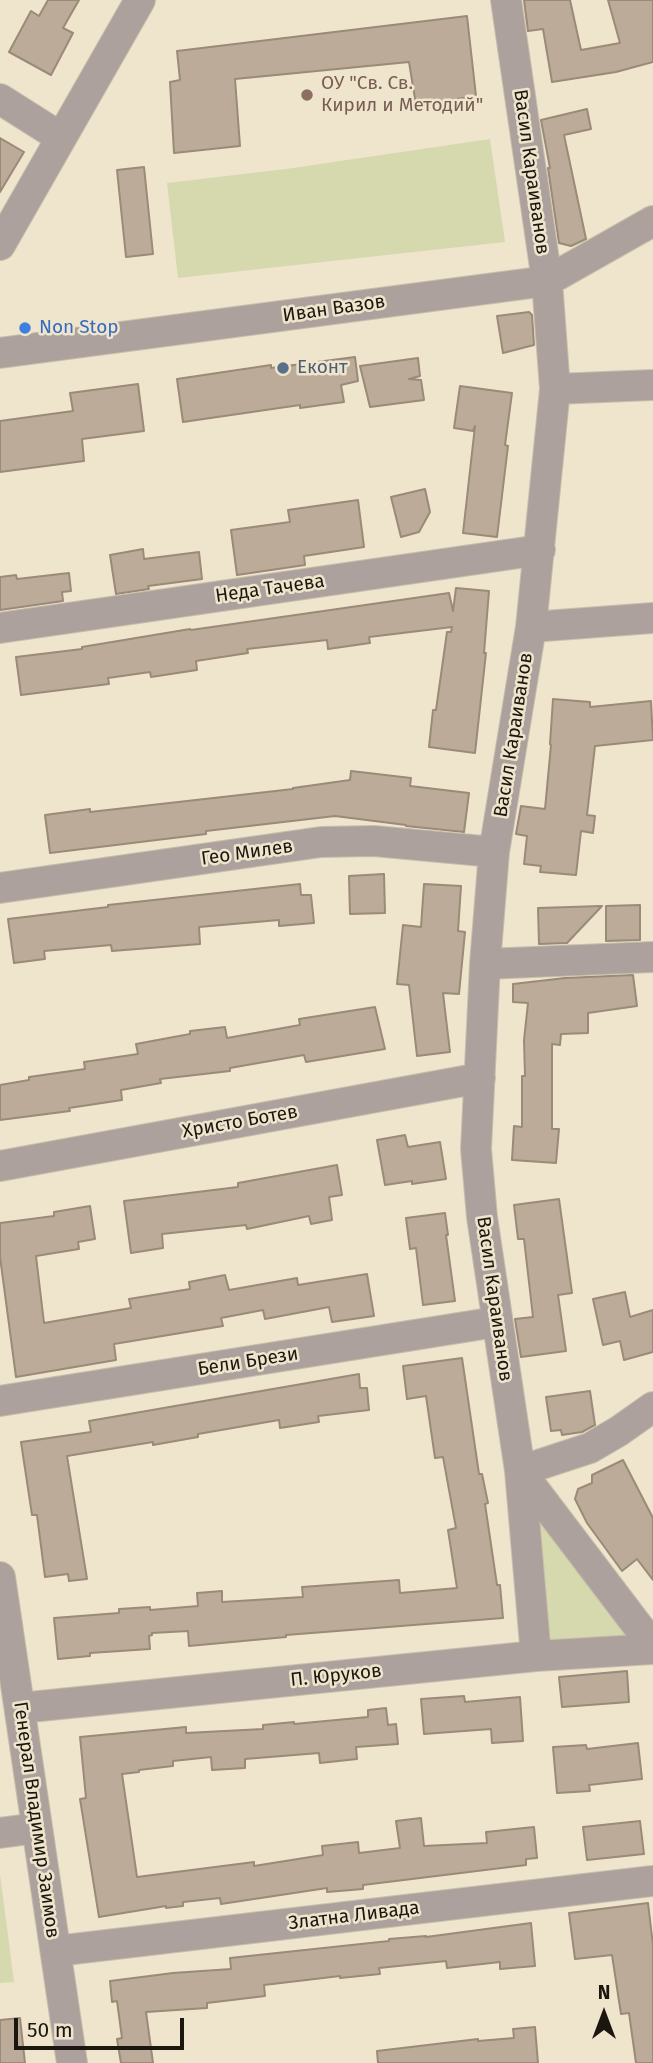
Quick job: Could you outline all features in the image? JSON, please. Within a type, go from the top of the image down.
[{"type":"street","points":[[0,245],[140,0]]},
{"type":"street","name":"Васил Караиванов","points":[[506,0],[547,281],[555,389],[531,626],[494,852],[485,964],[476,1149],[481,1217],[520,1471],[536,1656]]},
{"type":"street","points":[[0,99],[60,137]]},
{"type":"street","name":"Иван Вазов","points":[[0,353],[547,281],[653,221]]},
{"type":"street","points":[[555,389],[653,385]]},
{"type":"street","name":"Неда Тачева","points":[[0,628],[540,550]]},
{"type":"street","points":[[531,626],[653,618]]},
{"type":"street","name":"Гео Милев","points":[[0,888],[321,842],[374,841],[494,852]]},
{"type":"street","points":[[485,964],[653,957]]},
{"type":"street","name":"Христо Ботев","points":[[0,1166],[480,1078]]},
{"type":"street","name":"Бели Брези","points":[[0,1401],[496,1322]]},
{"type":"street","points":[[520,1471],[590,1448],[653,1407]]},
{"type":"street","name":"Васил Караиванов","points":[[520,1471],[653,1648]]},
{"type":"street","name":"Генерал Владимир Заимов","points":[[0,1577],[72,2063]]},
{"type":"street","name":"П. Юруков","points":[[20,1708],[536,1656],[653,1648]]},
{"type":"street","points":[[0,1833],[37,1828]]},
{"type":"street","name":"Златна Ливада","points":[[56,1951],[653,1881]]},
{"type":"green space","points":[[490,139],[505,242],[178,278],[167,183],[286,169]]},
{"type":"green space","points":[[520,1471],[653,1646],[536,1656]]},
{"type":"green space","points":[[0,1874],[14,1982],[0,1983]]},
{"type":"building","points":[[48,0],[79,0],[63,28],[73,33],[51,75],[9,52],[31,11],[39,16]]},
{"type":"building","points":[[524,0],[570,0],[581,50],[620,43],[608,0],[653,0],[653,62],[616,72],[552,82],[543,29],[528,31]]},
{"type":"building","points":[[467,16],[476,96],[416,105],[409,62],[235,79],[240,146],[174,153],[170,82],[180,80],[177,51]]},
{"type":"building","points":[[587,109],[591,129],[564,135],[586,239],[571,246],[559,243],[541,120]]},
{"type":"building","points":[[0,138],[24,152],[0,192]]},
{"type":"building","points":[[144,167],[153,254],[126,257],[117,170]]},
{"type":"building","points":[[529,312],[532,315],[534,345],[503,353],[497,316]]},
{"type":"building","points":[[355,357],[358,381],[341,385],[344,402],[300,408],[300,405],[183,422],[177,379],[271,365],[271,368]]},
{"type":"building","points":[[418,358],[420,376],[409,379],[421,380],[424,400],[370,407],[360,366]]},
{"type":"building","points":[[138,384],[144,431],[82,439],[84,461],[0,472],[0,421],[73,411],[70,393]]},
{"type":"building","points":[[460,386],[512,393],[497,537],[463,533],[475,426],[473,431],[454,428]]},
{"type":"building","points":[[425,489],[430,512],[419,532],[401,537],[391,497]]},
{"type":"building","points":[[358,500],[364,547],[304,556],[305,565],[237,575],[231,530],[290,522],[288,510]]},
{"type":"building","points":[[143,549],[144,559],[199,552],[202,579],[148,586],[149,589],[116,594],[110,555]]},
{"type":"building","points":[[69,573],[71,591],[62,592],[63,601],[0,610],[0,577],[16,575],[17,579]]},
{"type":"building","points":[[456,588],[489,591],[486,653],[475,753],[429,747],[447,632],[451,632],[452,627],[369,637],[370,643],[328,649],[327,640],[247,649],[248,653],[196,661],[197,670],[151,677],[150,672],[108,678],[109,684],[21,695],[16,657],[82,649],[190,629],[449,593],[453,611]]},
{"type":"building","points":[[553,699],[590,702],[590,707],[651,701],[653,740],[595,746],[587,815],[595,816],[593,833],[581,831],[576,875],[540,872],[541,866],[524,864],[527,836],[516,834],[521,806],[545,809]]},
{"type":"building","points":[[351,771],[411,778],[410,786],[469,793],[464,832],[335,816],[50,853],[45,815],[293,789],[350,780]]},
{"type":"building","points":[[384,874],[385,913],[350,914],[349,876]]},
{"type":"building","points":[[300,884],[301,895],[311,895],[314,923],[279,926],[279,920],[199,927],[200,944],[112,951],[111,945],[44,951],[45,959],[14,963],[8,919]]},
{"type":"building","points":[[424,884],[461,886],[458,931],[465,932],[459,994],[443,993],[450,1052],[417,1056],[409,985],[397,984],[403,925],[421,927]]},
{"type":"building","points":[[640,905],[640,940],[606,941],[606,906]]},
{"type":"building","points":[[602,906],[567,943],[539,944],[538,908]]},
{"type":"building","points":[[633,975],[637,1006],[588,1013],[588,1033],[561,1034],[560,1045],[552,1044],[552,1129],[559,1129],[556,1163],[512,1160],[514,1126],[522,1127],[522,1076],[525,1076],[524,1040],[528,1003],[513,1002],[513,984]]},
{"type":"building","points":[[375,1007],[385,1049],[306,1062],[304,1055],[230,1068],[230,1071],[160,1079],[161,1083],[121,1090],[122,1100],[69,1108],[70,1111],[0,1120],[0,1085],[29,1080],[29,1077],[85,1069],[84,1062],[138,1054],[136,1044],[190,1034],[190,1031],[225,1027],[227,1038],[300,1025],[299,1019]]},
{"type":"building","points":[[405,1135],[408,1147],[440,1142],[446,1179],[385,1185],[377,1140]]},
{"type":"building","points":[[337,1165],[342,1195],[329,1197],[332,1220],[311,1224],[309,1216],[247,1229],[246,1225],[162,1234],[163,1248],[131,1253],[124,1201],[238,1187],[238,1183]]},
{"type":"building","points":[[559,1199],[572,1293],[558,1295],[566,1351],[521,1357],[515,1319],[533,1317],[524,1239],[518,1239],[514,1205]]},
{"type":"building","points":[[90,1206],[95,1239],[78,1242],[79,1249],[36,1256],[44,1323],[131,1308],[129,1299],[190,1289],[189,1282],[225,1275],[229,1290],[297,1278],[298,1285],[367,1274],[374,1316],[332,1322],[329,1307],[265,1319],[263,1310],[221,1318],[223,1326],[114,1344],[116,1360],[16,1377],[0,1257],[0,1223],[54,1216],[54,1212]]},
{"type":"building","points":[[445,1213],[455,1301],[423,1305],[416,1248],[410,1249],[406,1218]]},
{"type":"building","points":[[625,1292],[630,1317],[653,1310],[653,1352],[624,1360],[620,1341],[603,1345],[593,1299]]},
{"type":"building","points":[[462,1358],[479,1474],[482,1474],[488,1503],[485,1504],[497,1585],[500,1585],[503,1618],[286,1635],[189,1646],[188,1631],[152,1633],[149,1636],[150,1649],[90,1653],[90,1656],[58,1659],[54,1618],[119,1613],[119,1609],[150,1607],[150,1610],[198,1606],[197,1593],[222,1591],[222,1602],[303,1597],[302,1587],[399,1580],[400,1593],[457,1588],[448,1530],[456,1528],[443,1457],[435,1458],[426,1396],[407,1399],[403,1366]]},
{"type":"building","points":[[359,1374],[360,1388],[367,1388],[369,1410],[318,1416],[319,1422],[280,1428],[279,1420],[153,1445],[153,1442],[67,1456],[87,1579],[69,1581],[68,1574],[45,1577],[37,1515],[32,1515],[21,1442],[91,1432],[89,1421]]},
{"type":"building","points":[[590,1391],[595,1425],[582,1432],[562,1435],[561,1430],[551,1431],[546,1397]]},
{"type":"building","points":[[623,1460],[653,1518],[653,1580],[637,1559],[622,1571],[587,1523],[575,1499],[578,1489],[592,1483],[592,1475]]},
{"type":"building","points":[[627,1671],[629,1702],[562,1707],[559,1677]]},
{"type":"building","points":[[464,1696],[465,1702],[520,1697],[523,1741],[492,1743],[491,1729],[424,1734],[421,1699]]},
{"type":"building","points":[[386,1708],[388,1725],[396,1724],[398,1744],[356,1747],[357,1759],[320,1763],[319,1753],[245,1759],[245,1768],[212,1770],[211,1757],[173,1761],[173,1766],[122,1774],[137,1877],[254,1862],[254,1866],[323,1855],[322,1846],[358,1842],[359,1853],[400,1848],[396,1821],[421,1818],[424,1846],[487,1843],[486,1832],[534,1827],[537,1858],[526,1859],[526,1865],[363,1885],[363,1889],[327,1892],[327,1888],[221,1904],[220,1898],[183,1902],[183,1906],[166,1906],[99,1917],[80,1799],[86,1798],[80,1737],[186,1727],[186,1733],[263,1729],[263,1725],[368,1717],[368,1710]]},
{"type":"building","points":[[638,1743],[642,1779],[589,1785],[590,1791],[557,1793],[553,1747],[586,1745],[587,1749]]},
{"type":"building","points":[[640,1821],[644,1854],[587,1860],[583,1827]]},
{"type":"building","points":[[648,1903],[653,1945],[653,2063],[636,2063],[629,2013],[621,2014],[612,1955],[575,1959],[569,1913]]},
{"type":"building","points":[[531,1923],[535,1966],[500,1969],[500,1962],[447,1968],[446,1961],[379,1968],[380,1974],[264,1985],[265,1996],[207,2003],[207,2008],[146,2012],[153,2063],[121,2063],[117,2039],[122,2038],[117,2001],[112,2002],[110,1981],[231,1969],[230,1958]]},
{"type":"building","points":[[20,2018],[25,2063],[0,2063],[0,2020]]},
{"type":"building","points":[[535,2027],[538,2063],[378,2063],[377,2051],[478,2039],[514,2038],[513,2029]]},
{"type":"place","name":"ОУ \"Св. Св. Кирил и Методий\"","points":[[307,95]]},
{"type":"place","name":"Non Stop","points":[[25,328]]},
{"type":"place","name":"Еконт","points":[[283,368]]}]
